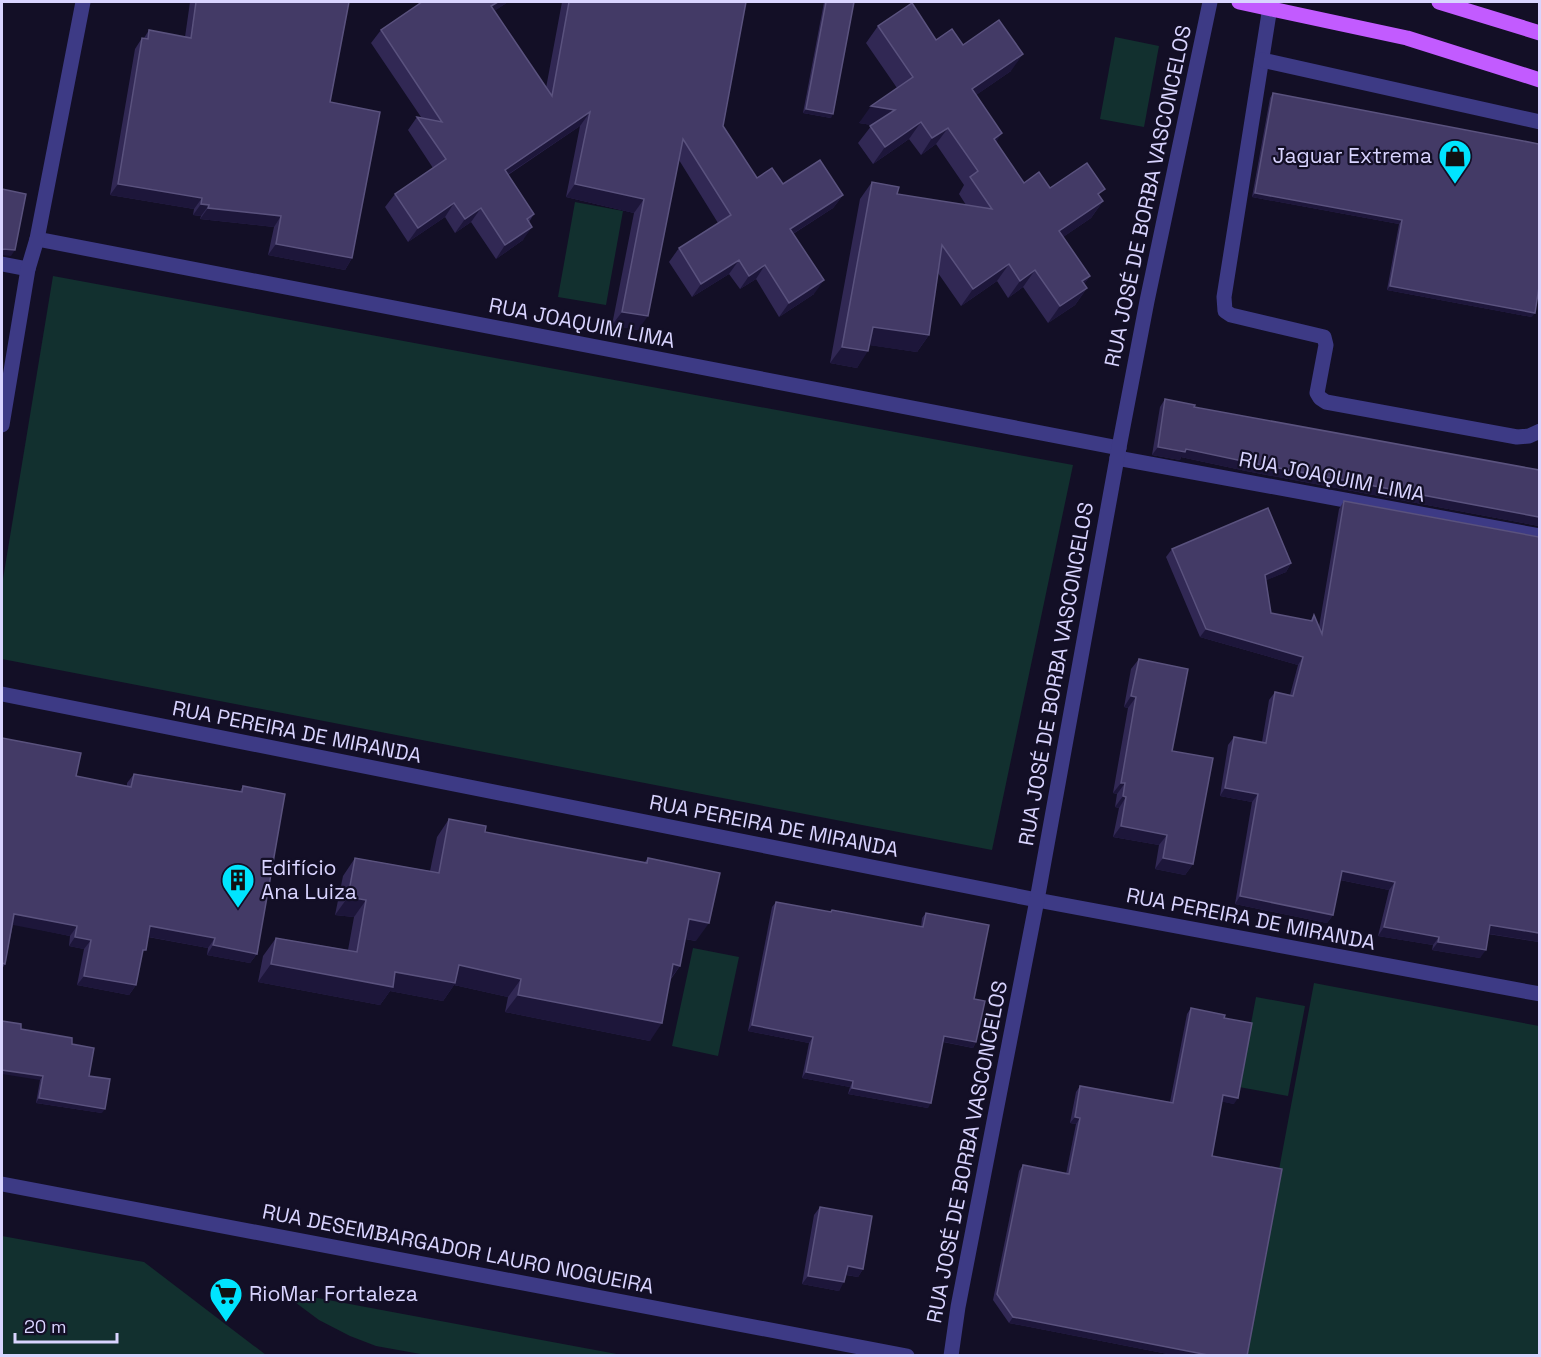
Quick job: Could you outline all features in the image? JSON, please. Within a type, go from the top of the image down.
[{"type":"main road","points":[[1239,2],[1407,38],[1539,80]]},
{"type":"main road","points":[[1439,2],[1539,33]]},
{"type":"street","points":[[2,425],[6,375],[28,269],[38,239],[82,2]]},
{"type":"street","name":"RUA JOSÉ DE BORBA VASCONCELOS","points":[[951,1356],[958,1307],[1037,900],[1147,301],[1210,2]]},
{"type":"street","points":[[1270,8],[1224,297],[1225,311],[1231,315],[1324,337],[1326,345],[1317,393],[1326,402],[1516,437],[1529,436],[1539,431]]},
{"type":"street","points":[[1262,60],[1539,122]]},
{"type":"street","name":"RUA JOAQUIM LIMA","points":[[38,239],[1539,536]]},
{"type":"street","points":[[2,264],[28,269]]},
{"type":"street","name":"RUA PEREIRA DE MIRANDA","points":[[2,694],[1037,900],[1539,994]]},
{"type":"street","name":"RUA DESEMBARGADOR LAURO NOGUEIRA","points":[[2,1184],[907,1356]]},
{"type":"green space","points":[[1115,37],[1159,46],[1144,127],[1100,119]]},
{"type":"green space","points":[[575,202],[623,211],[606,305],[558,297]]},
{"type":"green space","points":[[53,276],[1073,465],[992,850],[2,659],[2,585]]},
{"type":"green space","points":[[693,948],[739,957],[718,1056],[672,1046]]},
{"type":"green space","points":[[1314,983],[1539,1026],[1539,1355],[1244,1356]]},
{"type":"green space","points":[[1256,997],[1305,1006],[1288,1096],[1239,1087]]},
{"type":"green space","points":[[2,1236],[144,1262],[266,1355],[2,1355]]},
{"type":"green space","points":[[280,1291],[622,1355],[426,1355],[376,1346],[319,1320]]},
{"type":"building","points":[[196,2],[349,2],[330,102],[380,112],[352,258],[276,244],[281,216],[208,208],[209,205],[201,204],[202,198],[118,184],[142,38],[148,39],[149,30],[191,38]]},
{"type":"building","points":[[422,2],[498,2],[491,6],[552,96],[569,2],[746,2],[723,126],[757,178],[772,168],[783,184],[820,160],[843,195],[790,229],[824,280],[789,303],[765,265],[749,276],[739,260],[701,284],[679,248],[731,215],[683,139],[648,316],[622,312],[644,199],[575,184],[590,112],[505,170],[534,214],[527,219],[532,227],[505,245],[481,208],[465,219],[454,203],[418,228],[395,194],[446,159],[417,117],[442,122],[381,30]]},
{"type":"building","points":[[826,2],[854,2],[833,114],[806,109]]},
{"type":"building","points":[[912,3],[936,40],[952,29],[963,45],[999,20],[1023,54],[972,89],[1002,133],[994,139],[1024,183],[1039,172],[1050,188],[1087,163],[1105,189],[1098,194],[1103,201],[1059,231],[1090,276],[1082,281],[1087,288],[1060,306],[1035,270],[1020,281],[1009,264],[973,289],[942,245],[929,335],[873,327],[868,351],[842,347],[872,182],[899,187],[897,194],[992,209],[970,177],[978,171],[948,128],[932,138],[921,122],[885,147],[870,126],[895,110],[871,106],[913,77],[878,26]]},
{"type":"building","points":[[1273,93],[1539,144],[1539,287],[1535,313],[1390,286],[1402,220],[1255,193]]},
{"type":"building","points":[[2,189],[26,194],[15,250],[3,249],[2,251]]},
{"type":"building","points":[[1165,399],[1195,405],[1194,407],[1539,470],[1539,517],[1186,449],[1185,452],[1158,447]]},
{"type":"building","points":[[1344,501],[1539,537],[1539,933],[1490,925],[1486,950],[1438,942],[1439,937],[1384,927],[1395,882],[1342,871],[1333,915],[1240,896],[1258,794],[1225,788],[1234,737],[1266,743],[1275,692],[1293,696],[1303,657],[1206,629],[1172,549],[1268,508],[1291,563],[1265,575],[1271,613],[1312,621],[1314,615],[1322,634]]},
{"type":"building","points":[[1139,659],[1188,669],[1172,751],[1213,758],[1193,864],[1163,858],[1167,835],[1121,826],[1126,797],[1123,796],[1125,783],[1121,783],[1136,697],[1131,696]]},
{"type":"building","points":[[2,738],[81,753],[76,776],[131,787],[134,774],[242,792],[243,786],[285,794],[257,954],[213,945],[215,938],[150,926],[136,985],[84,976],[91,940],[75,937],[77,926],[14,914],[5,964],[2,963]]},
{"type":"building","points":[[449,819],[486,826],[485,832],[647,863],[648,858],[720,873],[709,923],[689,919],[680,966],[673,964],[662,1023],[518,995],[521,979],[459,965],[455,983],[395,972],[393,987],[271,964],[276,938],[357,952],[366,900],[348,897],[355,858],[439,873]]},
{"type":"building","points":[[776,902],[923,927],[926,913],[989,925],[974,999],[985,1001],[976,1042],[944,1036],[931,1103],[852,1088],[853,1081],[806,1072],[813,1037],[752,1025]]},
{"type":"building","points":[[1191,1008],[1225,1015],[1224,1018],[1252,1023],[1238,1098],[1223,1095],[1212,1156],[1282,1169],[1247,1356],[1213,1356],[1013,1317],[997,1294],[1023,1165],[1069,1174],[1080,1118],[1075,1117],[1080,1086],[1173,1103]]},
{"type":"building","points":[[2,1021],[21,1024],[21,1029],[72,1038],[72,1044],[94,1048],[89,1076],[110,1079],[105,1109],[39,1098],[43,1076],[2,1070]]},
{"type":"building","points":[[820,1207],[872,1216],[863,1269],[848,1266],[844,1282],[808,1276]]},
{"type":"place","name":"Jaguar Extrema","points":[[1455,185]]},
{"type":"place","name":"Edifício Ana Luiza","points":[[238,909]]},
{"type":"place","name":"RioMar Fortaleza","points":[[226,1323]]}]
